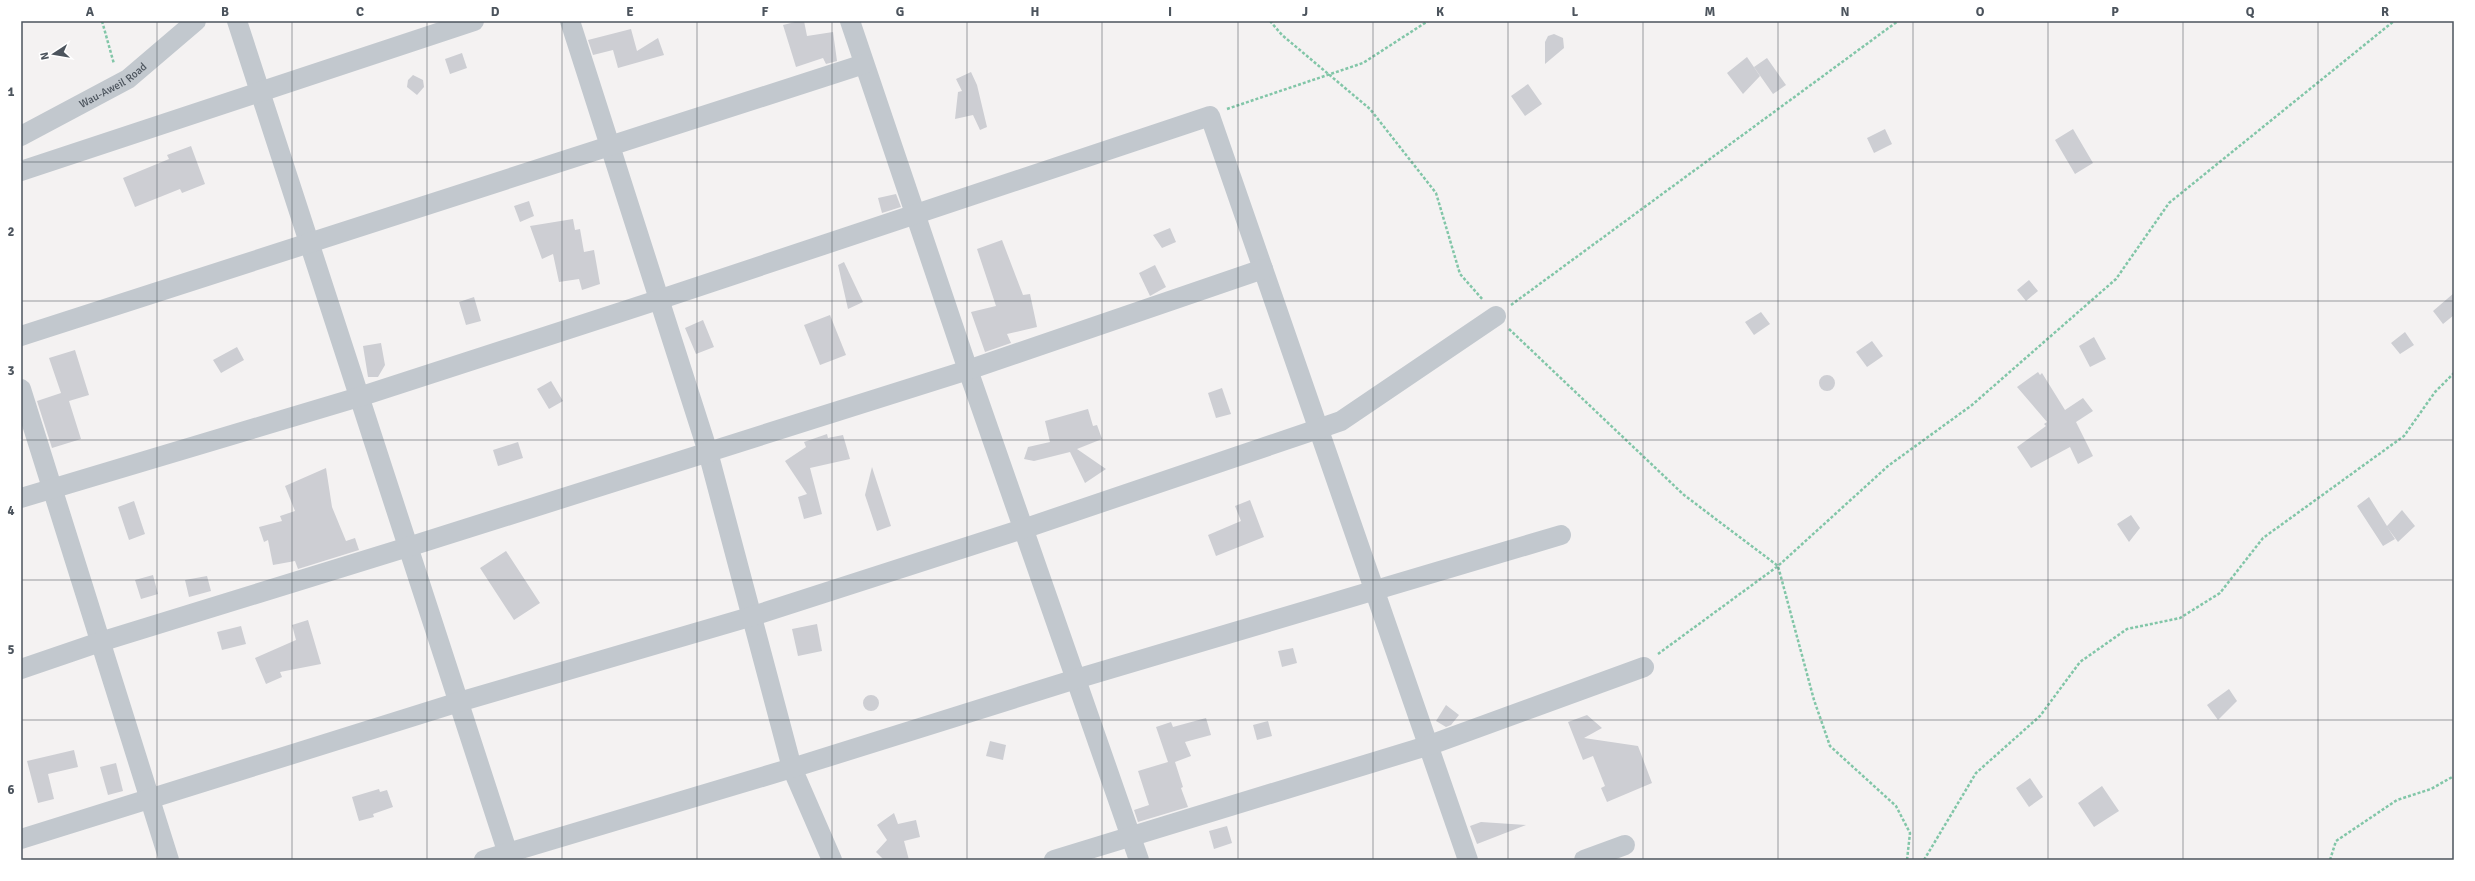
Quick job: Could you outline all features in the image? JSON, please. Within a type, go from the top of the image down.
[{"type":"street","name":"Wau-Aweil Road","points":[[21,136],[128,79],[196,21]]},
{"type":"street","points":[[237,21],[509,856]]},
{"type":"street","points":[[21,171],[260,90],[474,21]]},
{"type":"street","points":[[570,21],[661,299],[708,452],[753,616],[792,768],[832,860]]},
{"type":"street","points":[[850,21],[968,370],[1138,860]]},
{"type":"street","points":[[21,336],[864,64]]},
{"type":"street","points":[[21,498],[360,396],[661,299],[1210,116],[1374,592],[1430,745],[1468,860]]},
{"type":"street","points":[[21,669],[100,642],[408,547],[968,370],[1263,269]]},
{"type":"street","points":[[21,838],[151,800],[459,702],[753,616],[1023,529],[1341,421],[1496,316]]},
{"type":"street","points":[[21,389],[169,860]]},
{"type":"street","points":[[484,860],[509,856],[1076,679],[1374,592],[1561,535]]},
{"type":"street","points":[[1054,860],[1430,745],[1644,667]]},
{"type":"street","points":[[1584,860],[1625,845]]},
{"type":"path","points":[[102,21],[120,84]]},
{"type":"path","points":[[1270,21],[1282,35],[1370,109],[1436,193],[1460,274],[1496,316],[1684,495],[1778,566],[1814,700],[1830,746],[1896,806],[1910,833],[1907,860]]},
{"type":"path","points":[[1210,116],[1328,73],[1363,63],[1428,21]]},
{"type":"path","points":[[1496,316],[1898,21]]},
{"type":"path","points":[[1644,667],[1664,648],[1778,566],[1888,466],[1972,405],[2116,279],[2169,203],[2394,21]]},
{"type":"path","points":[[1924,860],[1976,772],[2040,716],[2080,662],[2127,629],[2180,618],[2220,593],[2263,538],[2404,436],[2435,392],[2454,373]]},
{"type":"path","points":[[2330,860],[2336,841],[2397,800],[2431,789],[2454,776]]},
{"type":"building","points":[[804,21],[807,36],[833,32],[837,61],[826,64],[823,58],[796,67],[783,25]]},
{"type":"building","points":[[631,29],[637,51],[658,38],[664,55],[618,68],[613,50],[593,55],[588,40]]},
{"type":"building","points":[[1554,34],[1563,38],[1564,48],[1545,64],[1545,42],[1548,36]]},
{"type":"building","points":[[462,53],[467,68],[450,74],[445,59]]},
{"type":"building","points":[[1747,57],[1760,76],[1743,94],[1727,73]]},
{"type":"building","points":[[1767,58],[1786,85],[1773,94],[1754,67]]},
{"type":"building","points":[[971,72],[977,85],[987,127],[980,130],[973,115],[955,119],[958,92],[962,91],[956,79]]},
{"type":"building","points":[[413,75],[423,80],[424,87],[417,95],[407,87],[408,80]]},
{"type":"building","points":[[1528,84],[1542,104],[1525,116],[1511,96]]},
{"type":"building","points":[[1885,129],[1892,144],[1874,153],[1867,138]]},
{"type":"building","points":[[2073,129],[2093,163],[2075,174],[2055,140]]},
{"type":"building","points":[[191,146],[205,184],[182,193],[180,189],[135,207],[123,178],[169,159],[167,155]]},
{"type":"building","points":[[896,194],[901,207],[882,213],[878,198]]},
{"type":"building","points":[[529,201],[534,216],[520,222],[514,206]]},
{"type":"building","points":[[573,219],[575,230],[580,229],[584,252],[594,250],[600,284],[582,290],[579,279],[559,282],[553,254],[542,259],[530,226]]},
{"type":"building","points":[[1170,228],[1176,242],[1162,248],[1153,235]]},
{"type":"building","points":[[1002,240],[1023,295],[1030,294],[1037,327],[1007,334],[1011,343],[985,352],[971,312],[996,306],[977,249]]},
{"type":"building","points":[[844,262],[863,302],[848,309],[838,265]]},
{"type":"building","points":[[1155,265],[1166,287],[1150,296],[1139,273]]},
{"type":"building","points":[[2029,280],[2038,291],[2026,301],[2017,290]]},
{"type":"building","points":[[2454,293],[2454,315],[2443,324],[2433,311]]},
{"type":"building","points":[[474,297],[481,321],[466,325],[459,302]]},
{"type":"building","points":[[1761,312],[1770,324],[1754,335],[1745,322]]},
{"type":"building","points":[[830,315],[846,355],[820,365],[804,325]]},
{"type":"building","points":[[703,320],[714,347],[696,354],[685,328]]},
{"type":"building","points":[[2405,332],[2414,345],[2400,354],[2391,343]]},
{"type":"building","points":[[2094,337],[2106,359],[2090,367],[2079,346]]},
{"type":"building","points":[[1872,341],[1883,356],[1867,367],[1856,352]]},
{"type":"building","points":[[381,343],[385,365],[378,377],[368,377],[363,346]]},
{"type":"building","points":[[237,347],[244,360],[221,373],[213,360]]},
{"type":"building","points":[[75,350],[89,395],[69,401],[81,439],[52,448],[37,401],[61,393],[49,358]]},
{"type":"building","points":[[2038,372],[2040,375],[2042,373],[2065,410],[2083,398],[2093,411],[2076,422],[2093,456],[2078,464],[2070,447],[2031,468],[2017,447],[2046,426],[2044,424],[2047,422],[2017,387]]},
{"type":"building","points":[[1824,375],[1830,375],[1835,380],[1833,389],[1830,391],[1824,391],[1819,386],[1819,380]]},
{"type":"building","points":[[551,381],[563,401],[549,409],[537,389]]},
{"type":"building","points":[[1222,388],[1231,414],[1216,418],[1208,393]]},
{"type":"building","points":[[1088,409],[1093,426],[1097,425],[1102,439],[1077,449],[1106,469],[1085,483],[1070,452],[1034,461],[1024,459],[1028,447],[1050,442],[1045,421]]},
{"type":"building","points":[[827,434],[828,438],[843,435],[850,459],[810,468],[822,514],[804,519],[798,497],[807,494],[785,461],[806,447],[804,442]]},
{"type":"building","points":[[518,442],[523,458],[498,466],[493,450]]},
{"type":"building","points":[[872,467],[891,526],[877,531],[865,495]]},
{"type":"building","points":[[326,468],[332,507],[346,541],[355,538],[359,550],[298,569],[295,561],[273,565],[268,540],[264,542],[259,527],[282,521],[280,516],[295,511],[285,486]]},
{"type":"building","points":[[2369,497],[2387,526],[2402,510],[2415,526],[2398,542],[2387,527],[2395,539],[2383,546],[2357,506]]},
{"type":"building","points":[[1250,500],[1264,537],[1216,556],[1208,535],[1241,521],[1235,506]]},
{"type":"building","points":[[134,501],[145,534],[129,540],[118,507]]},
{"type":"building","points":[[2131,515],[2140,528],[2129,542],[2117,524]]},
{"type":"building","points":[[506,551],[540,603],[514,620],[480,568]]},
{"type":"building","points":[[153,575],[158,594],[141,599],[135,580]]},
{"type":"building","points":[[207,576],[211,591],[189,597],[185,580]]},
{"type":"building","points":[[308,620],[321,664],[280,672],[282,677],[266,684],[255,658],[296,640],[292,625]]},
{"type":"building","points":[[817,624],[822,651],[798,656],[792,629]]},
{"type":"building","points":[[241,626],[246,644],[222,650],[217,632]]},
{"type":"building","points":[[1293,648],[1297,663],[1282,667],[1278,651]]},
{"type":"building","points":[[2229,689],[2237,701],[2218,720],[2207,705]]},
{"type":"building","points":[[868,695],[874,695],[879,700],[877,709],[874,711],[868,711],[863,706],[863,700]]},
{"type":"building","points":[[1446,705],[1459,715],[1451,725],[1446,727],[1436,721]]},
{"type":"building","points":[[1587,715],[1602,728],[1584,738],[1638,746],[1652,783],[1607,802],[1601,788],[1605,786],[1593,756],[1583,760],[1568,722]]},
{"type":"building","points":[[1206,718],[1211,735],[1185,742],[1191,756],[1175,762],[1183,787],[1181,788],[1188,807],[1138,822],[1134,810],[1149,805],[1138,771],[1168,762],[1156,727],[1171,722],[1173,727]]},
{"type":"building","points":[[1268,721],[1272,736],[1257,740],[1253,725]]},
{"type":"building","points":[[990,741],[1006,745],[1003,760],[986,756]]},
{"type":"building","points":[[74,750],[78,767],[48,774],[54,799],[38,803],[27,761]]},
{"type":"building","points":[[116,763],[123,791],[108,795],[100,767]]},
{"type":"building","points":[[2030,778],[2043,797],[2029,807],[2016,788]]},
{"type":"building","points":[[2102,786],[2119,811],[2094,827],[2078,803]]},
{"type":"building","points":[[379,789],[380,792],[387,790],[393,807],[373,814],[374,817],[359,821],[352,797]]},
{"type":"building","points":[[894,813],[898,824],[916,820],[920,837],[904,841],[909,860],[884,860],[876,852],[887,840],[877,825]]},
{"type":"building","points":[[1481,822],[1526,825],[1477,844],[1470,826]]},
{"type":"building","points":[[1227,826],[1232,843],[1214,849],[1209,831]]}]
